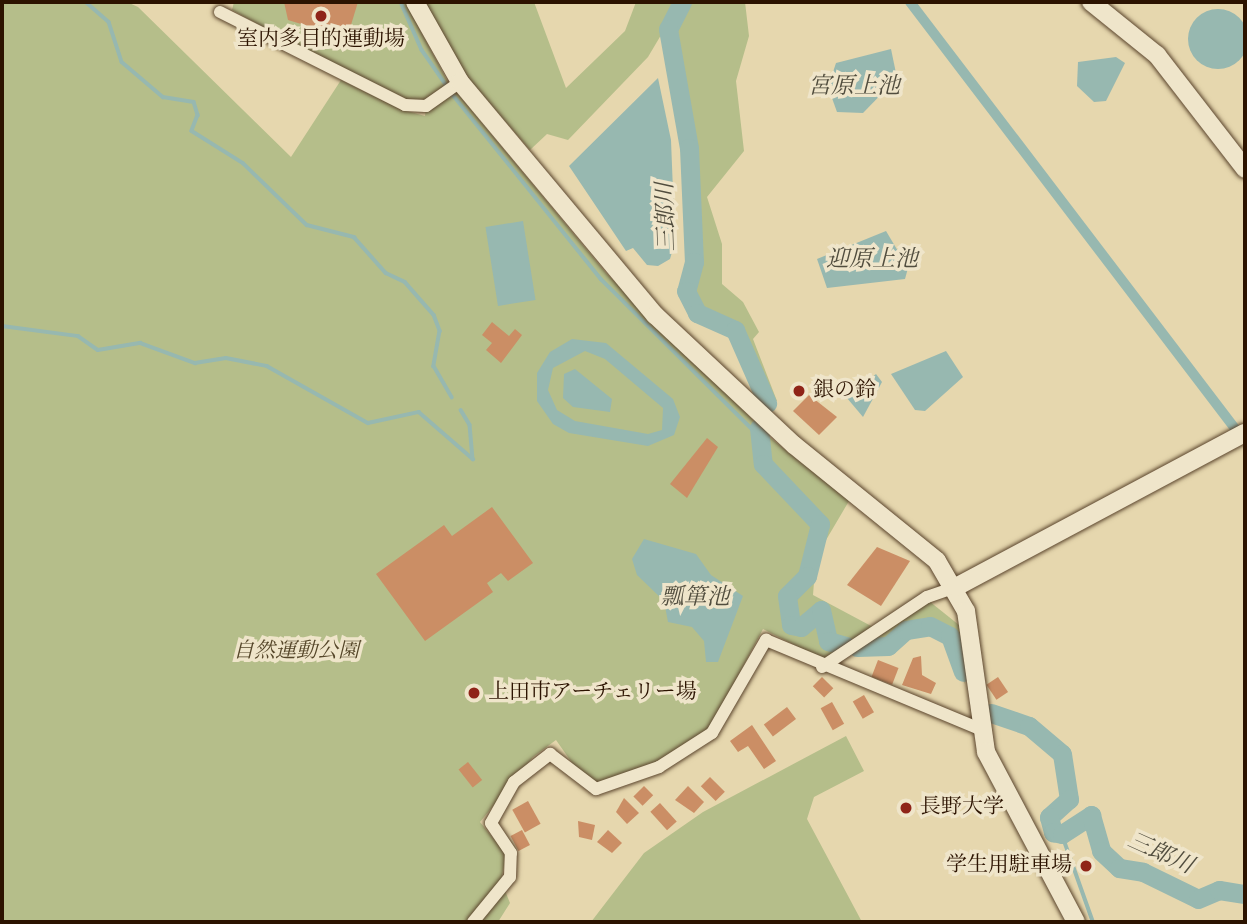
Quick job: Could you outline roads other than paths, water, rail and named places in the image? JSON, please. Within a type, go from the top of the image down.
[{"type":"street","points":[[415,2],[451,88],[683,344],[794,445],[907,533],[956,587],[975,644],[980,729],[1003,792],[1076,922]]},
{"type":"street","points":[[1091,2],[1157,55],[1245,169]]},
{"type":"street","points":[[220,12],[405,105],[426,106],[451,88]]},
{"type":"street","points":[[822,667],[927,597],[956,587],[1245,433]]},
{"type":"street","points":[[473,922],[513,866],[491,824],[514,782],[541,756],[557,755],[578,780],[596,789],[659,767],[704,740],[766,640],[822,667],[980,729]]},
{"type":"water","points":[[1218,9],[1235,14],[1243,22],[1248,39],[1243,56],[1235,64],[1218,69],[1201,64],[1193,56],[1188,39],[1193,22],[1201,14]]},
{"type":"water","name":"宮原上池","points":[[891,49],[897,78],[863,113],[837,112],[828,87],[836,63]]},
{"type":"water","points":[[1116,57],[1125,63],[1106,101],[1094,102],[1077,86],[1078,62]]},
{"type":"water","points":[[658,78],[671,140],[675,242],[670,259],[658,266],[647,265],[633,248],[626,251],[569,166]]},
{"type":"water","points":[[523,221],[536,300],[498,306],[485,227]]},
{"type":"water","name":"迎原上池","points":[[886,231],[908,268],[905,279],[827,288],[817,259]]},
{"type":"water","points":[[572,339],[606,343],[673,399],[680,417],[674,435],[648,446],[569,433],[553,424],[537,401],[537,373],[550,352]],"holes":[[[585,351],[605,359],[663,408],[662,430],[648,434],[575,421],[557,410],[548,390],[553,368]]]},
{"type":"water","points":[[946,351],[963,377],[925,411],[915,410],[891,374]]},
{"type":"water","points":[[575,369],[612,399],[610,412],[573,407],[563,398],[564,374]]},
{"type":"water","points":[[876,374],[882,382],[863,417],[847,398]]},
{"type":"water","name":"瓢箪池","points":[[644,539],[696,554],[711,575],[743,596],[718,662],[706,662],[704,641],[692,627],[668,622],[664,601],[637,575],[632,559]]},
{"type":"waterway","points":[[86,2],[109,22],[122,62],[163,97],[194,102],[198,115],[192,131],[243,163],[307,225],[354,237],[386,273],[405,282],[434,315],[440,331],[434,366],[452,397]]},
{"type":"waterway","points":[[401,2],[422,50],[454,96],[601,279],[759,436]]},
{"type":"waterway","name":"三郎川","points":[[682,2],[668,29],[689,148],[694,262],[686,291],[697,313],[735,330],[767,403]]},
{"type":"waterway","points":[[910,2],[1243,439]]},
{"type":"waterway","points":[[2,326],[78,336],[98,350],[140,343],[195,363],[226,358],[267,366],[368,423],[419,412],[473,459]]},
{"type":"waterway","points":[[461,410],[470,425],[473,459]]},
{"type":"waterway","name":"三郎川","points":[[759,428],[763,464],[820,524],[807,576],[787,596],[791,625],[801,627],[821,610],[828,641],[846,646]]},
{"type":"waterway","name":"三郎川","points":[[857,647],[888,646],[906,630],[930,626],[950,636],[963,672]]},
{"type":"waterway","name":"三郎川","points":[[991,713],[1029,726],[1062,754],[1069,799],[1049,817],[1053,832],[1062,834],[1091,815],[1101,851],[1119,868],[1143,872],[1198,899],[1219,890],[1245,894]]},
{"type":"waterway","points":[[1062,834],[1093,921]]},
{"type":"place","name":"室内多目的運動場","points":[[321,16]]},
{"type":"place","name":"銀の鈴","points":[[799,391]]},
{"type":"place","name":"上田市アーチェリー場","points":[[474,693]]},
{"type":"place","name":"長野大学","points":[[906,808]]},
{"type":"place","name":"学生用駐車場","points":[[1086,866]]},
{"type":"park label","name":"自然運動公園","points":[[296,652]]}]
